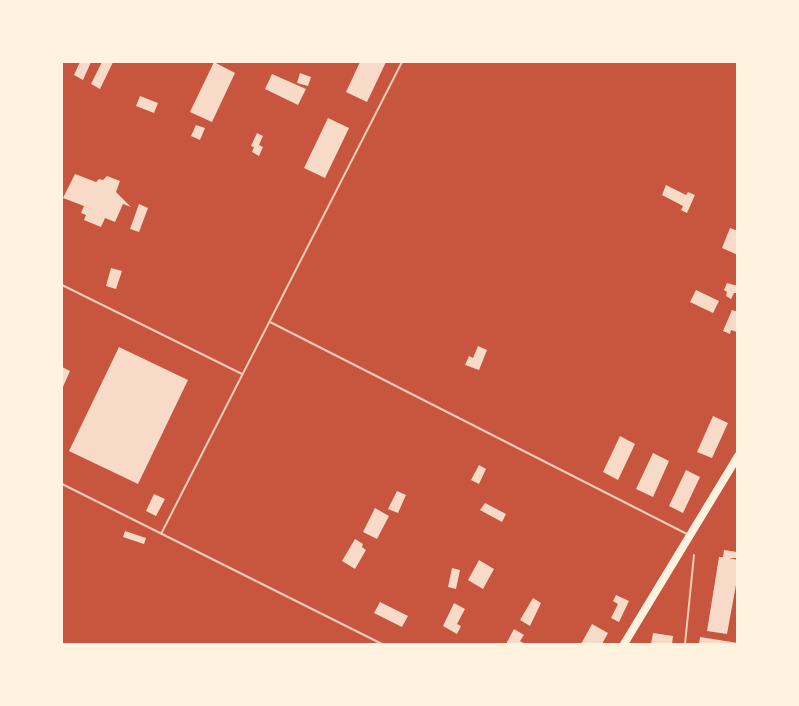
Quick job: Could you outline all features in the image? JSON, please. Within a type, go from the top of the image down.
[{"type":"main road","points":[[624,645],[738,456]]},
{"type":"lane","points":[[161,534],[402,62]]},
{"type":"lane","points":[[62,285],[242,374]]},
{"type":"lane","points":[[268,322],[690,536]]},
{"type":"lane","points":[[62,484],[382,645]]},
{"type":"lane","points":[[685,645],[694,555]]},
{"type":"building","points":[[80,62],[91,62],[83,80],[74,75]]},
{"type":"building","points":[[102,62],[113,62],[100,89],[91,84]]},
{"type":"building","points":[[214,62],[235,73],[212,122],[190,112]]},
{"type":"building","points":[[360,62],[386,62],[367,102],[346,92]]},
{"type":"building","points":[[300,73],[311,77],[308,86],[297,83]]},
{"type":"building","points":[[272,74],[306,89],[298,105],[265,89]]},
{"type":"building","points":[[140,96],[158,103],[154,113],[136,106]]},
{"type":"building","points":[[328,118],[349,128],[325,178],[304,168]]},
{"type":"building","points":[[196,125],[205,128],[200,140],[191,136]]},
{"type":"building","points":[[257,133],[263,136],[259,145],[263,147],[259,156],[252,152],[254,147],[251,146]]},
{"type":"building","points":[[75,174],[96,182],[107,176],[120,181],[116,192],[131,207],[123,204],[115,222],[105,218],[101,227],[84,220],[86,215],[81,213],[84,206],[63,198]]},
{"type":"building","points":[[666,185],[686,195],[688,192],[695,195],[687,213],[681,210],[683,206],[662,195]]},
{"type":"building","points":[[139,204],[148,208],[139,232],[130,229]]},
{"type":"building","points":[[730,228],[738,231],[738,255],[722,248]]},
{"type":"building","points":[[111,268],[122,271],[116,289],[106,286]]},
{"type":"building","points":[[727,283],[738,286],[731,299],[726,296],[727,292],[724,290]]},
{"type":"building","points":[[696,290],[719,301],[713,313],[690,302]]},
{"type":"building","points":[[732,310],[738,312],[738,331],[731,330],[730,334],[723,331]]},
{"type":"building","points":[[478,346],[487,350],[479,370],[465,365],[469,356],[473,358]]},
{"type":"building","points":[[119,347],[188,380],[138,484],[69,451]]},
{"type":"building","points":[[62,367],[70,371],[62,389]]},
{"type":"building","points":[[713,416],[728,423],[712,458],[697,452]]},
{"type":"building","points":[[620,436],[635,444],[618,480],[603,472]]},
{"type":"building","points":[[653,453],[669,461],[653,497],[636,489]]},
{"type":"building","points":[[479,465],[486,469],[479,484],[471,480]]},
{"type":"building","points":[[686,470],[700,477],[683,513],[669,506]]},
{"type":"building","points":[[397,491],[406,495],[398,513],[388,509]]},
{"type":"building","points":[[154,494],[165,499],[156,516],[146,511]]},
{"type":"building","points":[[485,503],[506,514],[502,522],[480,510]]},
{"type":"building","points":[[375,508],[389,516],[377,539],[363,532]]},
{"type":"building","points":[[125,531],[146,538],[144,544],[123,537]]},
{"type":"building","points":[[355,539],[363,544],[362,547],[366,550],[355,569],[342,561]]},
{"type":"building","points":[[724,550],[737,552],[736,558],[729,558],[738,560],[738,574],[727,634],[707,631],[719,557],[723,557]]},
{"type":"building","points":[[479,560],[494,569],[483,589],[468,580]]},
{"type":"building","points":[[452,568],[460,570],[456,589],[448,587]]},
{"type":"building","points":[[616,595],[629,601],[619,622],[611,618],[618,604],[613,601]]},
{"type":"building","points":[[533,598],[541,603],[530,626],[520,620]]},
{"type":"building","points":[[380,602],[408,616],[402,627],[374,613]]},
{"type":"building","points":[[454,603],[465,609],[457,624],[461,626],[457,634],[443,626]]},
{"type":"building","points":[[592,624],[608,633],[602,644],[581,644]]},
{"type":"building","points":[[514,629],[524,635],[520,641],[525,644],[506,644]]},
{"type":"building","points":[[653,633],[673,636],[672,644],[651,644]]},
{"type":"building","points":[[700,637],[738,643],[738,644],[699,644]]}]
